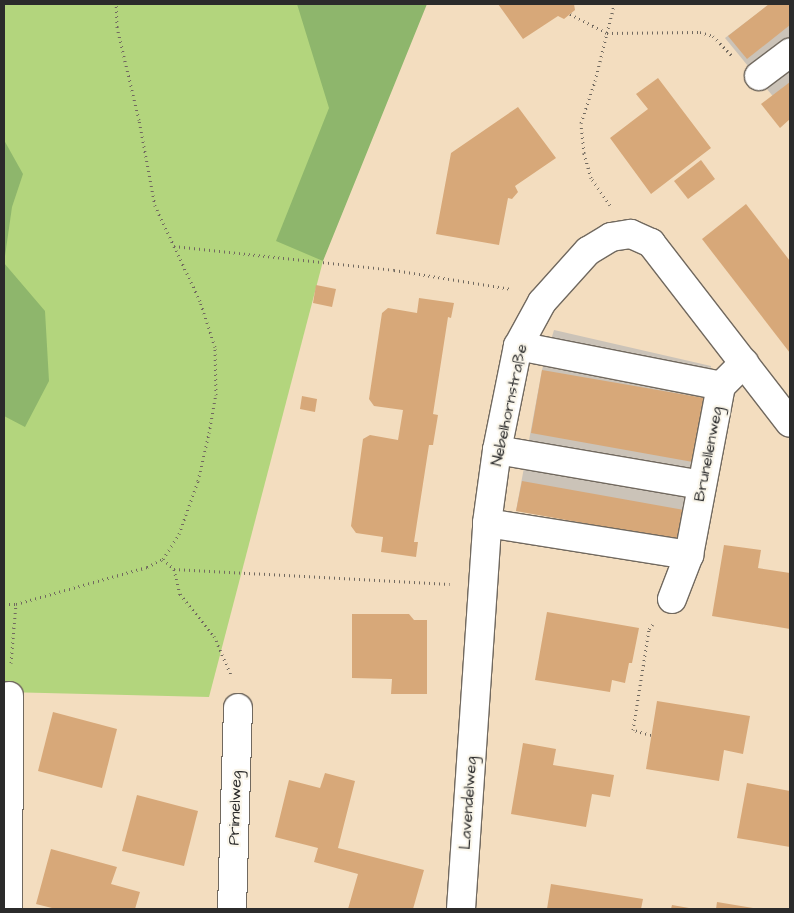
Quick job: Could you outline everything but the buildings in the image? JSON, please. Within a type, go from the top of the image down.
[{"type":"street","points":[[760,76],[790,53]]},
{"type":"street","points":[[631,234],[650,243],[790,423]]},
{"type":"street","name":"Nebelhornstraße","points":[[475,696],[487,523],[497,450],[518,346],[542,302],[588,251],[611,237],[631,234]]},
{"type":"street","points":[[518,346],[720,386]]},
{"type":"street","name":"Brunellenweg","points":[[672,599],[689,555],[720,386],[744,362]]},
{"type":"street","points":[[497,450],[702,486]]},
{"type":"street","points":[[487,523],[689,555]]},
{"type":"street","points":[[8,909],[9,696]]},
{"type":"street","name":"Lavendelweg","points":[[461,909],[475,696]]},
{"type":"street","name":"Primelweg","points":[[232,909],[238,708]]},
{"type":"path","points":[[4,604],[16,604],[147,567],[163,559],[179,534],[198,481],[216,395],[215,347],[200,301],[156,206],[139,120],[117,27],[116,4]]},
{"type":"path","points":[[614,4],[595,81],[581,123],[584,153],[591,178],[631,234]]},
{"type":"path","points":[[570,14],[607,33],[700,32],[713,36],[730,52],[752,82],[760,76]]},
{"type":"path","points":[[174,246],[394,270],[515,290],[542,302]]},
{"type":"path","points":[[163,559],[174,569],[180,594],[214,636],[231,676],[238,708]]},
{"type":"path","points":[[174,569],[482,586]]},
{"type":"path","points":[[9,696],[16,604]]},
{"type":"path","points":[[649,629],[633,730],[651,735]]},
{"type":"shaded area","points":[[770,4],[790,4],[790,117],[725,38]]},
{"type":"shaded area","points":[[554,330],[711,366],[678,539],[516,511],[542,370]]},
{"type":"green space","points":[[4,4],[345,4],[323,261],[209,697],[4,692]]},
{"type":"green space","points":[[297,4],[427,4],[323,261],[276,241],[329,108]]},
{"type":"green space","points":[[4,140],[23,174],[12,207],[4,263]]},
{"type":"green space","points":[[4,263],[45,311],[49,381],[25,427],[4,416]]}]
